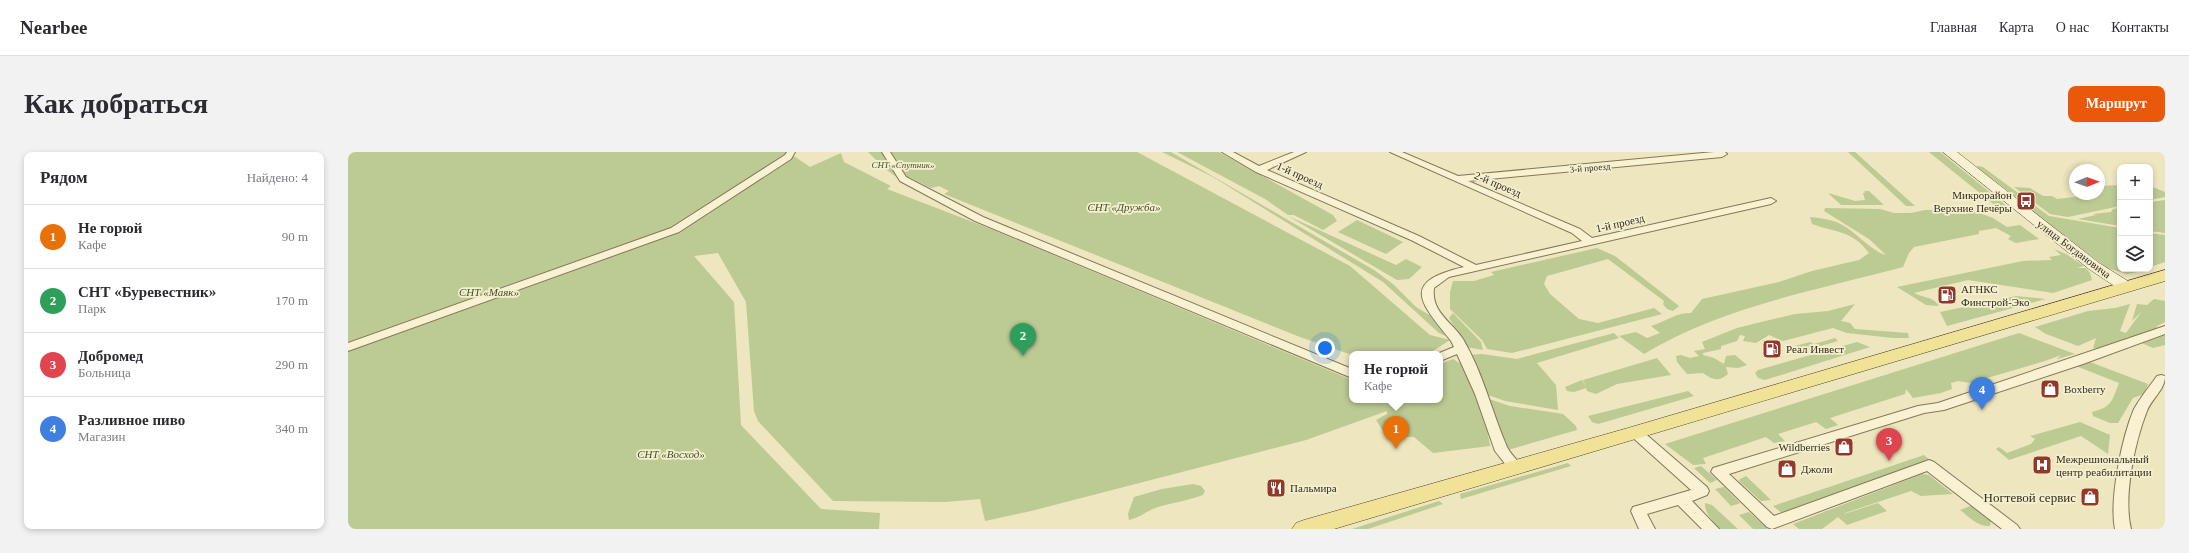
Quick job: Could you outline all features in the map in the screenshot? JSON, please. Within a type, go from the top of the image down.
[{"type":"main road","points":[[1304,529],[1514,467],[1636,433],[2165,275]]},
{"type":"street","points":[[348,347],[675,230],[788,157],[791,152]]},
{"type":"street","points":[[886,152],[903,179],[979,220],[1349,373]]},
{"type":"street","name":"1-й проезд","points":[[1226,152],[1259,170],[1415,238],[1474,268]]},
{"type":"street","points":[[1259,170],[1302,152]]},
{"type":"street","name":"2-й проезд","points":[[1394,152],[1576,231],[1590,242]]},
{"type":"street","name":"улица Богдановича","points":[[1949,152],[2089,262],[2125,286]]},
{"type":"street","name":"3-й проезд","points":[[1457,179],[1722,154]]},
{"type":"street","name":"1-й проезд","points":[[1460,349],[1457,340],[1430,307],[1427,299],[1429,287],[1445,275],[1771,201]]},
{"type":"street","points":[[2012,529],[1929,465],[1772,523],[1718,472],[1923,409],[1939,407],[2079,361],[2165,330]]},
{"type":"street","points":[[1443,356],[1460,349],[1480,394],[1502,451],[1514,467]]},
{"type":"street","points":[[2123,529],[2120,523],[2120,510],[2131,437],[2141,409],[2161,379]]},
{"type":"street","points":[[1636,433],[1702,491],[1681,499],[1638,511],[1647,529]]},
{"type":"street","points":[[1681,499],[1711,529]]},
{"type":"green space","points":[[348,152],[788,152],[810,167],[841,153],[844,162],[891,186],[887,189],[991,229],[1349,379],[1349,403],[1443,403],[1443,363],[1453,359],[1461,364],[1485,417],[1490,446],[1433,453],[1414,437],[1387,437],[1376,420],[1387,414],[1387,411],[1306,440],[1031,511],[985,521],[980,499],[945,502],[833,501],[758,421],[754,411],[746,302],[718,253],[694,256],[734,302],[741,425],[821,509],[880,513],[879,529],[348,529]]},
{"type":"green space","name":"СНТ «Дружба»","points":[[868,152],[1137,152],[1350,266],[1430,335],[1450,340],[1433,351],[1349,351],[1349,354],[1300,337],[944,194],[949,191],[939,186],[931,188],[909,177],[899,179],[884,168]]},
{"type":"green space","points":[[1162,152],[1171,152],[1374,270],[1393,284],[1416,307],[1431,316],[1448,337],[1439,333],[1383,282],[1213,177]]},
{"type":"green space","points":[[1177,152],[1219,152],[1333,215],[1337,221],[1323,230],[1294,215],[1288,215],[1265,199]]},
{"type":"green space","points":[[1848,152],[1855,152],[1915,206],[1906,206]]},
{"type":"green space","points":[[1929,152],[1940,152],[2008,207],[1997,207]]},
{"type":"green space","points":[[1976,167],[1983,167],[2049,216],[2117,227],[2117,271],[2107,268],[2028,208],[2013,194]]},
{"type":"green space","points":[[2117,185],[2117,207],[2068,217],[2050,214],[2014,187],[2030,188],[2043,196],[2052,196],[2057,199],[2069,198],[2069,200],[2105,200],[2105,186]]},
{"type":"green space","points":[[2153,187],[2165,192],[2165,197],[2153,199]]},
{"type":"green space","points":[[1863,191],[1869,191],[1884,205],[1841,205],[1828,193],[1855,201],[1865,200],[1863,193],[1866,192]]},
{"type":"green space","points":[[2165,200],[2165,233],[2153,231],[2153,202]]},
{"type":"green space","points":[[1825,208],[1880,209],[1894,213],[1911,213],[1925,210],[1971,210],[1993,218],[2007,227],[2020,225],[2039,239],[2016,243],[2008,239],[2011,236],[1996,228],[1979,231],[1979,234],[1914,247],[1909,253],[1903,267],[1804,292],[1737,312],[1674,338],[1644,354],[1619,336],[1636,332],[1647,338],[1660,333],[1651,326],[1685,313],[1691,313],[1702,299],[1779,282],[1812,271],[1859,260],[1869,253],[1863,246],[1850,236],[1812,224],[1810,217],[1830,220],[1843,225],[1873,248],[1886,255],[1869,239],[1824,211]]},
{"type":"green space","points":[[2117,208],[2117,226],[2078,219],[2096,215],[2093,214],[2111,212],[2113,209]]},
{"type":"green space","points":[[1288,216],[1396,265],[1406,259],[1422,267],[1409,279],[1397,280]]},
{"type":"green space","points":[[1357,220],[1403,242],[1386,254],[1338,232]]},
{"type":"green space","points":[[2153,233],[2165,235],[2165,262],[2153,266]]},
{"type":"green space","points":[[1597,248],[1615,256],[1679,306],[1673,311],[1667,309],[1663,304],[1664,301],[1608,259],[1547,276],[1544,284],[1550,294],[1579,319],[1598,323],[1654,308],[1662,314],[1512,353],[1487,349],[1482,340],[1450,309],[1450,292],[1453,281],[1474,281],[1494,275],[1491,272]]},
{"type":"green space","points":[[2054,249],[2066,254],[2084,266],[2077,268],[2086,268],[2090,273],[2092,280],[2053,293],[1968,280],[1914,293],[1934,300],[1939,306],[1926,305],[1897,287],[2023,261],[2052,260],[2049,257],[2061,255]]},
{"type":"green space","points":[[2120,272],[2138,272],[2127,274]]},
{"type":"green space","points":[[2016,296],[2046,299],[1947,326],[1940,312]]},
{"type":"green space","points":[[2154,299],[2165,301],[2165,322],[2157,326],[2156,331],[2165,334],[2165,345],[2153,348],[2128,337],[2109,352],[2093,348],[2096,338],[2078,346],[2046,334],[2035,327],[2088,311],[2115,308],[2130,304],[2120,331],[2126,333],[2142,311],[2132,321],[2137,304],[2147,305]]},
{"type":"green space","points":[[1855,304],[1841,321],[1850,323],[1855,329],[1908,333],[1909,338],[1893,338],[1847,333],[1833,328],[1783,341],[1769,335],[1756,343],[1743,341],[1745,336],[1740,335],[1737,341],[1721,346],[1721,349],[1703,353],[1703,355],[1714,358],[1724,364],[1726,356],[1735,355],[1747,365],[1738,368],[1726,367],[1728,374],[1719,379],[1712,379],[1703,373],[1687,374],[1677,362],[1676,356],[1681,355],[1690,358],[1699,356],[1694,351],[1705,349],[1702,342],[1737,328],[1795,314],[1828,311]]},
{"type":"green space","points":[[1453,313],[1481,342],[1483,350],[1466,347],[1449,318]]},
{"type":"green space","points":[[1614,333],[1619,338],[1537,363],[1556,385],[1558,410],[1505,401],[1485,394],[1468,355],[1482,354],[1517,359]]},
{"type":"green space","points":[[2019,333],[2075,354],[2057,359],[2061,355],[1970,383],[1958,381],[1951,383],[1952,389],[1941,393],[1913,398],[1906,389],[1905,394],[1830,418],[1838,425],[1826,429],[1816,422],[1778,434],[1785,441],[1774,443],[1766,437],[1703,458],[1706,464],[1693,465],[1665,444]]},
{"type":"green space","points":[[1835,338],[1838,341],[1810,349],[1795,346],[1810,342],[1814,344]]},
{"type":"green space","points":[[1857,342],[1870,347],[1765,380],[1758,378],[1755,373],[1758,370]]},
{"type":"green space","points":[[1657,358],[1671,375],[1617,384],[1596,394],[1587,391],[1586,388],[1574,392],[1567,391],[1565,387],[1582,380],[1586,387],[1583,380]]},
{"type":"green space","points":[[2090,362],[2148,384],[2144,394],[2133,398],[2118,423],[2110,423],[2093,416],[2092,412],[2104,408],[2113,399],[2119,383],[2076,366]]},
{"type":"green space","points":[[1688,391],[1694,396],[1598,424],[1592,422],[1588,416]]},
{"type":"green space","points":[[1489,399],[1510,406],[1563,414],[1576,426],[1577,430],[1508,450]]},
{"type":"green space","points":[[2080,422],[2110,435],[2108,454],[2081,436],[2009,460],[1996,449],[1999,447],[2007,453],[2031,444],[2035,439],[2030,436]]},
{"type":"green space","points":[[1924,455],[1933,463],[1782,513],[1773,506]]},
{"type":"green space","points":[[1568,463],[1571,466],[1461,499],[1460,494]]},
{"type":"green space","points":[[1701,466],[1717,480],[1710,483],[1694,468]]},
{"type":"green space","points":[[1922,474],[1929,475],[1953,494],[1921,496],[1911,491],[1845,513],[1844,514],[1878,503],[1887,511],[1847,525],[1838,517],[1822,529],[1799,529],[1793,524]]},
{"type":"green space","points":[[1746,476],[1771,500],[1761,501],[1739,481]]},
{"type":"green space","points":[[1193,484],[1201,486],[1205,491],[1203,495],[1155,508],[1129,520],[1128,514],[1134,497],[1162,489]]},
{"type":"green space","points":[[1724,487],[1741,503],[1731,506],[1715,489]]},
{"type":"green space","points":[[1439,501],[1443,504],[1368,529],[1352,529]]},
{"type":"green space","points":[[1705,503],[1712,505],[1738,529],[1720,529],[1708,514]]},
{"type":"green space","points":[[1973,505],[1991,521],[1990,526],[1978,523],[1960,510]]},
{"type":"green space","points":[[1749,512],[1768,529],[1753,529],[1739,515]]},
{"type":"place","name":"Микрорайон Верхние Печёры","points":[[2026,201]]},
{"type":"place","name":"АГНКС Финстрой-Эко","points":[[1947,295]]},
{"type":"place","name":"Реал Инвест","points":[[1772,349]]},
{"type":"place","name":"СНТ «Буревестник»","points":[[1023,356]]},
{"type":"place","name":"Boxberry","points":[[2050,389]]},
{"type":"place","name":"Разливное пиво","points":[[1982,410]]},
{"type":"place","name":"Wildberries","points":[[1844,447]]},
{"type":"place","name":"Не горюй","points":[[1396,449]]},
{"type":"place","name":"Добромед","points":[[1889,461]]},
{"type":"place","name":"Межрешиональный центр реабилитации","points":[[2042,465]]},
{"type":"place","name":"Джоли","points":[[1787,469]]},
{"type":"place","name":"Пальмира","points":[[1276,488]]},
{"type":"place","name":"Ногтевой сервис","points":[[2090,497]]},
{"type":"park label","name":"СНТ «Спутник»","points":[[903,165]]},
{"type":"park label","name":"СНТ «Маяк»","points":[[489,292]]},
{"type":"park label","name":"СНТ «Восход»","points":[[671,454]]}]
